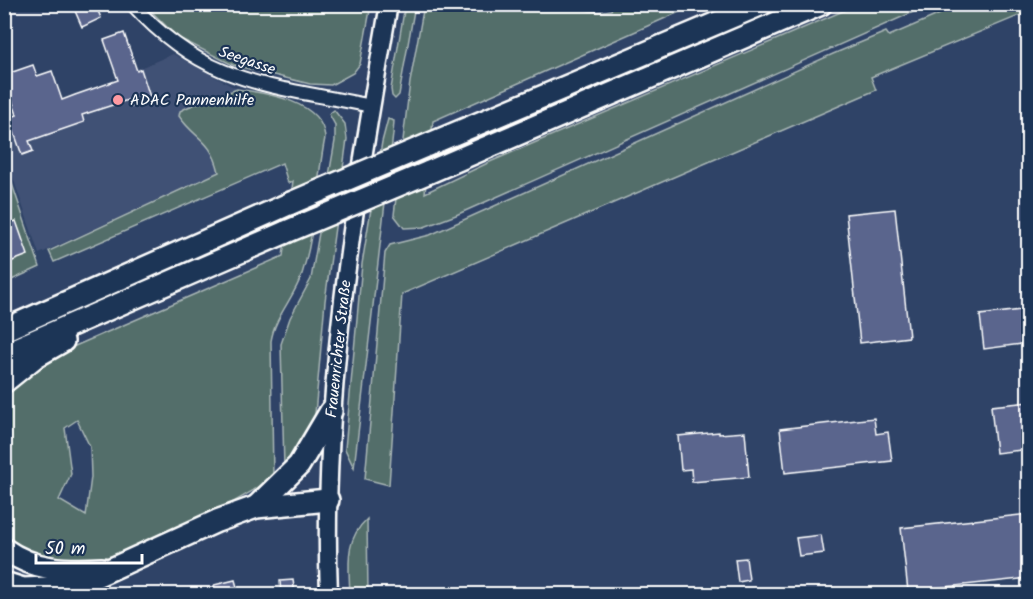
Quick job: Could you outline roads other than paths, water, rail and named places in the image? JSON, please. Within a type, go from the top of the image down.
[{"type":"highway","points":[[626,61],[725,4]]},
{"type":"highway","points":[[4,330],[430,144],[762,4]]},
{"type":"highway","points":[[4,354],[821,4]]},
{"type":"highway","points":[[4,382],[35,357],[152,291]]},
{"type":"highway","points":[[256,507],[299,465],[332,411]]},
{"type":"highway","points":[[4,583],[23,590],[72,587],[217,521],[256,507],[328,500]]},
{"type":"highway","points":[[4,549],[19,559],[39,567],[70,571],[111,568]]},
{"type":"main road","name":"Frauenrichter Straße","points":[[329,594],[328,500],[332,411],[354,208],[389,4]]},
{"type":"street","name":"Seegasse","points":[[132,4],[161,34],[181,49],[231,76],[267,87],[371,106]]},
{"type":"place","name":"ADAC Pannenhilfe","points":[[118,100]]}]
